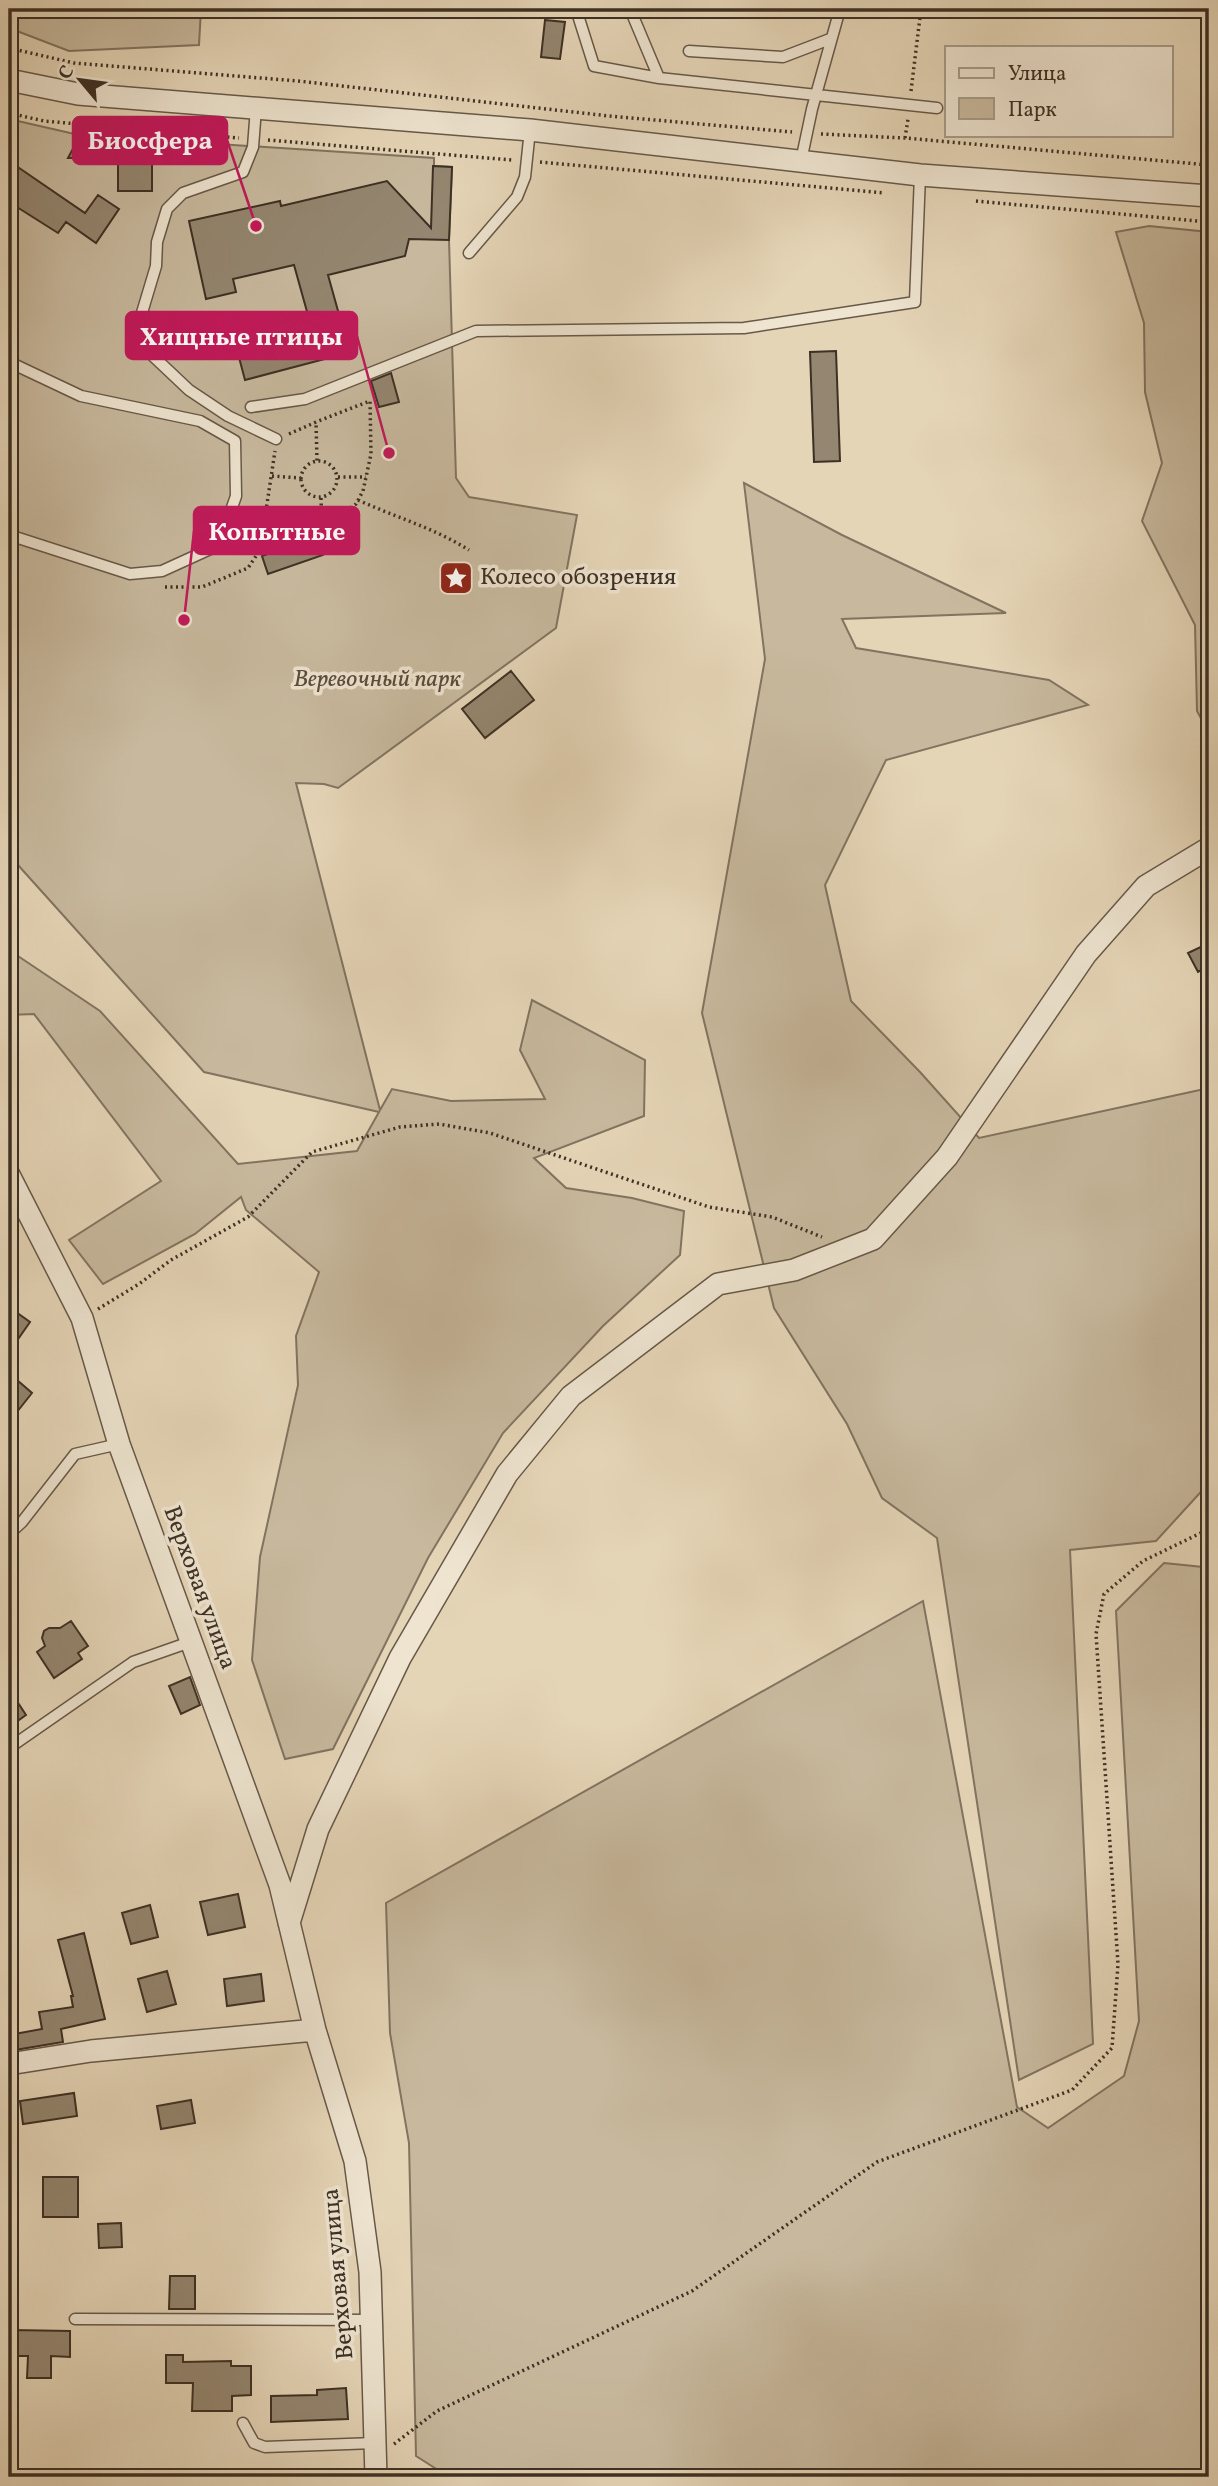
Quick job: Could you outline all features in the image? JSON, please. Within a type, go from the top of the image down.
[{"type":"street","points":[[9,80],[78,93],[530,130],[801,161],[919,185],[1209,196]]},
{"type":"street","points":[[289,1923],[318,1829],[400,1658],[507,1474],[571,1396],[718,1284],[794,1270],[873,1238],[947,1157],[1086,954],[1146,886],[1209,848]]},
{"type":"street","name":"Верховая улица","points":[[9,1175],[82,1318],[119,1444],[248,1793],[279,1885],[315,2030],[355,2161],[370,2272],[376,2460]]},
{"type":"street","points":[[9,2064],[92,2051],[315,2030]]},
{"type":"lane","points":[[576,9],[594,65],[659,78],[937,108]]},
{"type":"lane","points":[[630,9],[659,78]]},
{"type":"lane","points":[[801,161],[815,96],[839,9]]},
{"type":"lane","points":[[689,51],[783,57],[830,39]]},
{"type":"lane","points":[[256,108],[254,139],[243,172],[183,193],[167,209],[157,242],[156,266],[141,316],[153,356],[189,390],[228,416],[276,439]]},
{"type":"lane","points":[[469,253],[517,197],[525,177],[530,130]]},
{"type":"lane","points":[[251,407],[305,399],[476,331],[744,327],[915,302],[919,185]]},
{"type":"lane","points":[[9,362],[81,397],[200,421],[235,441],[236,496],[219,545],[162,571],[130,573],[9,535]]},
{"type":"lane","points":[[9,1534],[22,1522],[75,1454],[119,1444]]},
{"type":"lane","points":[[9,1748],[133,1662],[190,1642]]},
{"type":"lane","points":[[75,2319],[371,2320]]},
{"type":"lane","points":[[243,2423],[254,2443],[265,2447],[376,2460]]},
{"type":"path","points":[[905,138],[921,9]]},
{"type":"path","points":[[9,48],[74,63],[298,81],[609,116],[807,133],[905,138],[1209,165]]},
{"type":"path","points":[[9,113],[44,121],[527,161],[919,185]]},
{"type":"path","points":[[973,201],[1209,222]]},
{"type":"path","points":[[260,550],[276,439]]},
{"type":"path","points":[[317,461],[331,465],[338,477],[333,491],[321,498],[307,494],[301,478],[305,468],[317,461]]},
{"type":"path","points":[[272,476],[301,478]]},
{"type":"path","points":[[338,477],[366,477]]},
{"type":"path","points":[[321,498],[322,529]]},
{"type":"path","points":[[358,499],[385,513],[444,535],[469,550]]},
{"type":"path","points":[[82,1318],[139,1284],[172,1260],[248,1217],[312,1152],[401,1127],[439,1124],[490,1133],[709,1207],[772,1217],[817,1237],[831,1237]]},
{"type":"path","points":[[376,2460],[437,2411],[692,2291],[877,2162],[1072,2090],[1112,2048],[1118,1964],[1096,1634],[1104,1594],[1143,1560],[1209,1529]]},
{"type":"green space","points":[[9,9],[201,9],[199,45],[69,51],[9,28]]},
{"type":"green space","name":"Веревочный парк","points":[[9,119],[79,135],[434,158],[434,166],[452,167],[449,240],[456,478],[469,497],[577,515],[556,628],[338,788],[324,784],[296,783],[380,1110],[392,1089],[451,1101],[545,1099],[520,1050],[532,1000],[645,1060],[644,1116],[534,1158],[566,1188],[632,1198],[684,1211],[680,1255],[603,1326],[503,1433],[428,1558],[333,1749],[285,1759],[252,1660],[260,1557],[298,1385],[296,1336],[319,1272],[246,1210],[241,1197],[195,1234],[103,1284],[69,1240],[161,1181],[34,1014],[9,1015],[9,950],[100,1011],[238,1164],[357,1151],[379,1112],[204,1072],[9,855]]},
{"type":"green space","points":[[1149,226],[1209,232],[1209,733],[1197,711],[1195,625],[1142,521],[1162,463],[1145,392],[1144,323],[1116,232]]},
{"type":"green space","points":[[744,483],[842,535],[1006,613],[842,619],[856,648],[1049,680],[1088,705],[886,760],[825,885],[851,1001],[979,1138],[1209,1088],[1209,1483],[1156,1541],[1070,1550],[1093,2044],[1019,2080],[937,1538],[882,1498],[847,1424],[774,1308],[702,1013],[765,659]]},
{"type":"green space","points":[[1164,1563],[1203,1567],[1209,1575],[1209,2477],[449,2477],[416,2456],[409,2143],[390,2033],[386,1903],[923,1601],[1017,2107],[1048,2128],[1124,2076],[1139,2021],[1116,1611]]},
{"type":"building","points":[[545,20],[565,22],[560,59],[541,57]]},
{"type":"building","points":[[76,143],[137,143],[137,146],[152,146],[152,191],[118,191],[118,158],[68,158]]},
{"type":"building","points":[[9,161],[85,213],[98,195],[119,209],[96,243],[66,222],[58,233],[9,202]]},
{"type":"building","points":[[433,166],[452,167],[449,240],[409,239],[405,256],[328,275],[340,318],[326,321],[336,356],[245,380],[236,346],[311,326],[294,265],[233,279],[236,292],[206,299],[189,221],[280,201],[281,206],[387,181],[431,228]]},
{"type":"building","points":[[836,351],[840,461],[814,462],[810,352]]},
{"type":"building","points":[[391,373],[399,402],[379,407],[371,381]]},
{"type":"building","points":[[316,536],[323,555],[268,574],[262,556]]},
{"type":"building","points":[[511,671],[534,700],[485,738],[462,709]]},
{"type":"building","points":[[1209,943],[1209,966],[1198,972],[1188,953]]},
{"type":"building","points":[[9,1307],[30,1322],[9,1352]]},
{"type":"building","points":[[17,1380],[32,1393],[9,1422],[9,1390]]},
{"type":"building","points":[[71,1621],[88,1646],[78,1653],[82,1659],[54,1678],[37,1652],[45,1646],[42,1638],[44,1631],[60,1628]]},
{"type":"building","points":[[190,1677],[200,1705],[181,1714],[169,1686]]},
{"type":"building","points":[[9,1689],[26,1715],[9,1727]]},
{"type":"building","points":[[238,1894],[245,1927],[208,1935],[200,1902]]},
{"type":"building","points":[[150,1905],[158,1937],[131,1944],[122,1913]]},
{"type":"building","points":[[84,1933],[105,2019],[61,2029],[63,2042],[9,2051],[9,2035],[42,2029],[39,2012],[73,2007],[73,1996],[58,1940]]},
{"type":"building","points":[[167,1971],[176,2004],[147,2012],[138,1979]]},
{"type":"building","points":[[261,1974],[264,2001],[227,2006],[224,1979]]},
{"type":"building","points":[[74,2093],[77,2116],[23,2124],[20,2101]]},
{"type":"building","points":[[191,2100],[195,2123],[161,2129],[157,2106]]},
{"type":"building","points":[[43,2177],[78,2177],[78,2217],[43,2217]]},
{"type":"building","points":[[121,2223],[122,2247],[99,2248],[98,2224]]},
{"type":"building","points":[[170,2276],[195,2276],[195,2309],[169,2309]]},
{"type":"building","points":[[12,2330],[70,2331],[70,2357],[51,2356],[51,2378],[27,2378],[28,2356],[11,2356]]},
{"type":"building","points":[[166,2355],[183,2355],[183,2362],[231,2361],[231,2366],[251,2366],[251,2395],[232,2396],[232,2411],[192,2411],[193,2383],[166,2383]]},
{"type":"building","points":[[346,2388],[348,2419],[271,2422],[271,2396],[317,2395],[317,2390]]},
{"type":"place","name":"Биосфера","points":[[256,226]]},
{"type":"place","name":"Хищные птицы","points":[[389,453]]},
{"type":"place","name":"Колесо обозрения","points":[[456,578]]},
{"type":"place","name":"Копытные","points":[[184,620]]}]
